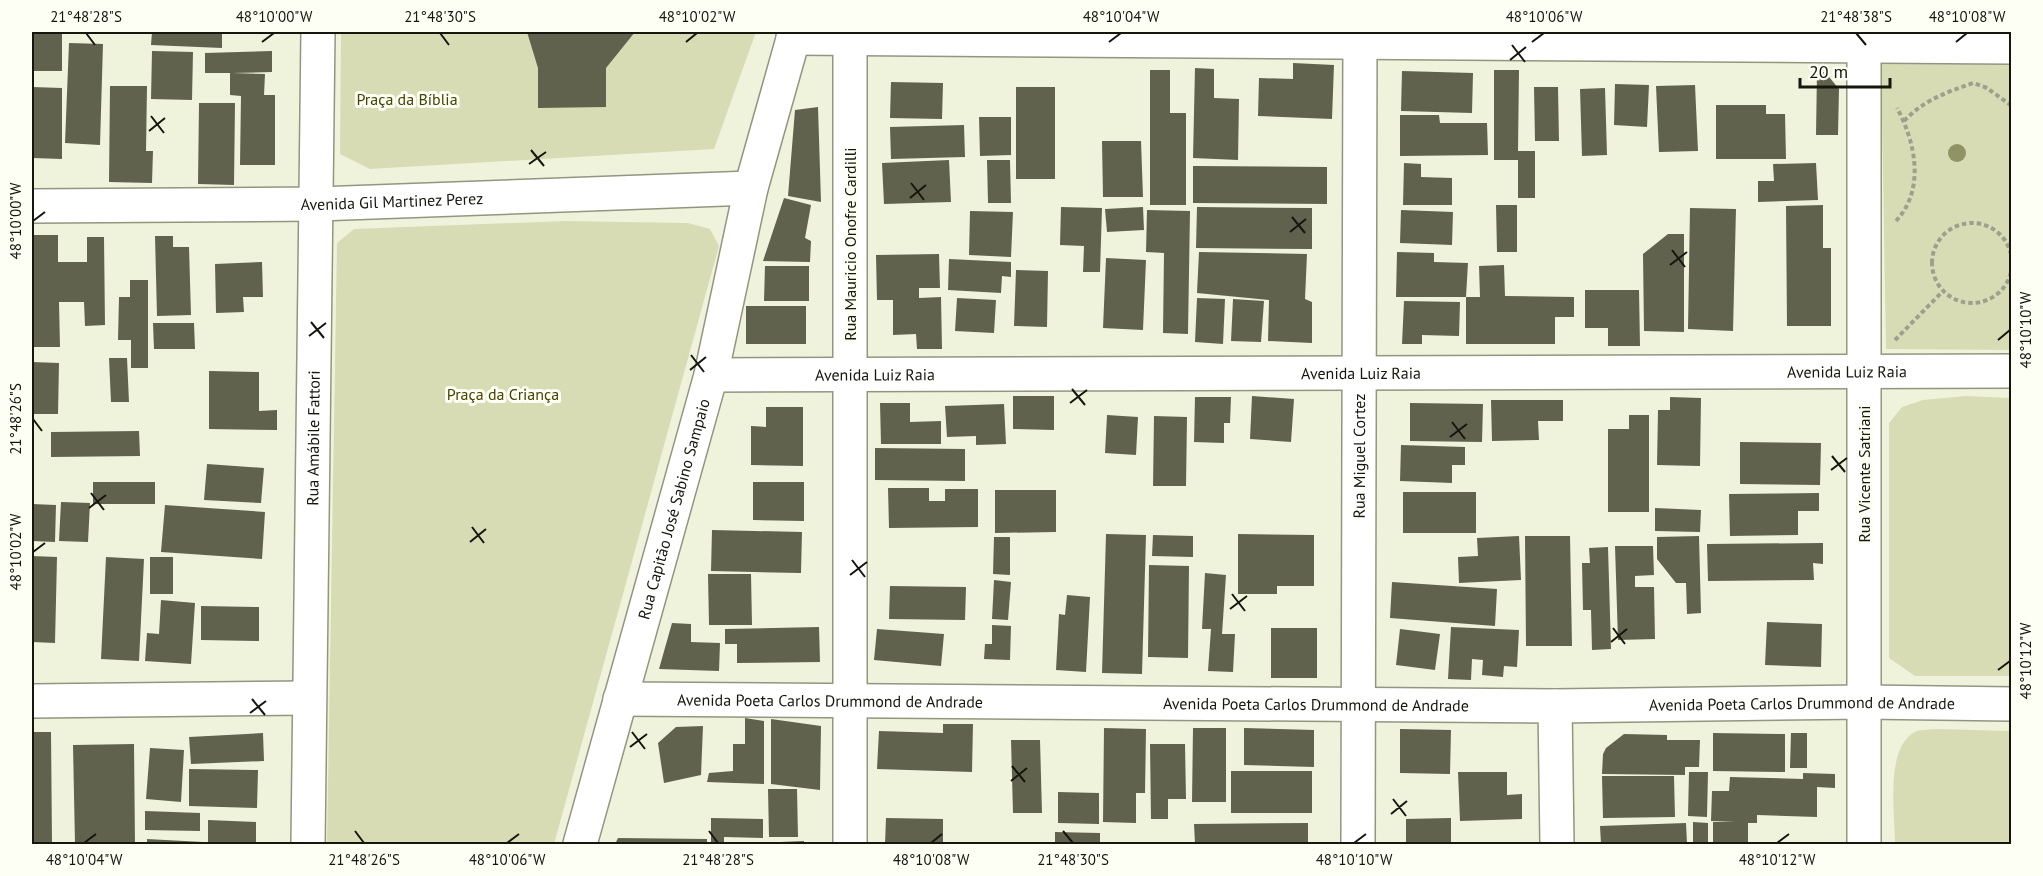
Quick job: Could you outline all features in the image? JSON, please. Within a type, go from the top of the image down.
[{"type":"street","name":"Rua Amábile Fattori","points":[[308,844],[318,204],[318,32]]},
{"type":"street","points":[[794,35],[850,40],[1360,37],[1865,38],[2012,47]]},
{"type":"street","name":"Rua Capitão José Sabino Sampaio","points":[[580,844],[711,375],[751,188],[794,35]]},
{"type":"street","name":"Rua Miguel Cortez","points":[[1358,844],[1360,37]]},
{"type":"street","name":"Rua Vicente Satriani","points":[[1864,844],[1865,38]]},
{"type":"street","name":"Rua Mauricio Onofre Cardilli","points":[[850,40],[850,844]]},
{"type":"street","name":"Avenida Gil Martinez Perez","points":[[32,206],[318,204],[751,188]]},
{"type":"street","name":"Avenida Luiz Raia","points":[[711,375],[2012,371]]},
{"type":"street","points":[[32,702],[309,698]]},
{"type":"street","name":"Avenida Poeta Carlos Drummond de Andrade","points":[[620,699],[1555,706],[1865,702],[2012,704]]},
{"type":"street","points":[[1555,706],[1557,844]]},
{"type":"path","points":[[1904,121],[1931,99],[1973,83],[1987,88],[2012,106]]},
{"type":"path","points":[[1979,224],[1997,232],[2006,242],[2011,255],[2011,268],[2002,288],[1984,301],[1970,303],[1955,300],[1943,291],[1935,280],[1932,267],[1933,254],[1938,241],[1959,225],[1979,224]]},
{"type":"path","points":[[1864,370],[1943,291]]},
{"type":"green space","name":"Praça da Bíblia","points":[[341,32],[756,32],[714,149],[370,169],[340,154]]},
{"type":"green space","points":[[1881,60],[2011,61],[2011,350],[1886,349]]},
{"type":"green space","name":"Praça da Criança","points":[[565,221],[688,223],[710,229],[719,246],[554,844],[327,844],[337,243],[354,229]]},
{"type":"green space","points":[[1966,396],[2011,398],[2011,676],[1915,676],[1889,658],[1889,423],[1902,407],[1923,400]]},
{"type":"green space","points":[[1936,729],[2011,731],[2011,844],[1895,844],[1893,801],[1898,754],[1904,742],[1913,733]]},
{"type":"building","points":[[32,32],[62,32],[62,71],[32,71]]},
{"type":"building","points":[[152,32],[222,32],[222,48],[151,45]]},
{"type":"building","points":[[527,32],[635,32],[606,68],[606,107],[538,108],[538,68]]},
{"type":"building","points":[[69,43],[103,44],[100,145],[65,143]]},
{"type":"building","points":[[152,51],[193,52],[192,100],[151,99]]},
{"type":"building","points":[[272,51],[272,72],[232,73],[265,74],[264,95],[275,95],[275,165],[240,165],[241,96],[230,95],[230,73],[205,73],[205,53]]},
{"type":"building","points":[[1293,63],[1334,65],[1332,119],[1258,116],[1259,78],[1293,79]]},
{"type":"building","points":[[1195,68],[1214,69],[1214,98],[1239,99],[1238,160],[1193,158]]},
{"type":"building","points":[[1150,70],[1170,70],[1170,113],[1186,113],[1186,205],[1150,205]]},
{"type":"building","points":[[1494,70],[1519,70],[1518,151],[1535,151],[1535,198],[1518,198],[1518,160],[1494,160]]},
{"type":"building","points":[[1402,71],[1473,73],[1472,113],[1401,111]]},
{"type":"building","points":[[1817,71],[1825,72],[1839,89],[1838,135],[1816,135]]},
{"type":"building","points":[[891,82],[943,83],[942,119],[890,118]]},
{"type":"building","points":[[1615,84],[1649,85],[1647,127],[1614,125]]},
{"type":"building","points":[[1695,85],[1698,151],[1659,152],[1656,86]]},
{"type":"building","points":[[110,86],[147,86],[146,151],[153,151],[152,183],[109,182]]},
{"type":"building","points":[[32,87],[62,88],[62,159],[32,158]]},
{"type":"building","points":[[1016,87],[1055,87],[1055,179],[1016,179]]},
{"type":"building","points":[[1534,87],[1558,87],[1559,141],[1535,141]]},
{"type":"building","points":[[1605,88],[1607,155],[1582,156],[1580,89]]},
{"type":"building","points":[[199,103],[235,103],[234,185],[198,184]]},
{"type":"building","points":[[1716,105],[1766,105],[1766,114],[1785,114],[1786,159],[1716,159]]},
{"type":"building","points":[[818,107],[821,202],[788,196],[795,110]]},
{"type":"building","points":[[1400,115],[1439,115],[1440,123],[1487,123],[1488,155],[1400,156]]},
{"type":"building","points":[[979,117],[1011,117],[1011,155],[980,156]]},
{"type":"building","points":[[964,125],[965,157],[891,159],[890,127]]},
{"type":"building","points":[[1102,141],[1141,141],[1143,197],[1103,197]]},
{"type":"building","points":[[949,160],[951,202],[884,204],[882,163]]},
{"type":"building","points":[[987,160],[1010,160],[1011,203],[988,203]]},
{"type":"building","points":[[1404,163],[1421,164],[1421,177],[1452,178],[1452,205],[1403,205]]},
{"type":"building","points":[[1816,163],[1818,200],[1758,202],[1758,181],[1774,181],[1773,164]]},
{"type":"building","points":[[1193,166],[1327,167],[1327,204],[1193,203]]},
{"type":"building","points":[[784,198],[811,205],[805,238],[811,241],[810,262],[763,261]]},
{"type":"building","points":[[1496,205],[1517,205],[1517,252],[1497,252]]},
{"type":"building","points":[[1823,205],[1823,248],[1831,248],[1831,326],[1787,326],[1786,206]]},
{"type":"building","points":[[1061,207],[1102,208],[1100,272],[1083,272],[1084,246],[1060,245]]},
{"type":"building","points":[[1143,207],[1144,230],[1107,232],[1105,209]]},
{"type":"building","points":[[1197,207],[1312,208],[1312,249],[1196,248]]},
{"type":"building","points":[[1690,208],[1736,209],[1733,331],[1688,329]]},
{"type":"building","points":[[1147,210],[1190,211],[1188,334],[1163,333],[1164,253],[1146,252]]},
{"type":"building","points":[[1401,210],[1453,212],[1452,245],[1400,243]]},
{"type":"building","points":[[970,211],[1013,212],[1011,257],[969,255]]},
{"type":"building","points":[[1668,234],[1684,234],[1684,332],[1644,331],[1643,254]]},
{"type":"building","points":[[32,235],[58,235],[58,262],[87,262],[87,237],[104,237],[105,325],[85,326],[84,302],[59,302],[60,347],[32,347]]},
{"type":"building","points":[[155,236],[173,236],[173,247],[189,247],[191,315],[157,316]]},
{"type":"building","points":[[1199,252],[1307,254],[1305,299],[1312,302],[1312,343],[1268,341],[1269,300],[1197,293]]},
{"type":"building","points":[[1397,252],[1434,253],[1434,262],[1468,263],[1466,297],[1396,297]]},
{"type":"building","points":[[939,254],[940,288],[919,288],[919,298],[941,297],[942,349],[917,349],[916,334],[893,335],[893,300],[877,300],[876,255]]},
{"type":"building","points":[[1106,258],[1146,260],[1143,330],[1103,328]]},
{"type":"building","points":[[949,259],[1011,262],[1011,277],[1002,276],[1001,293],[948,290]]},
{"type":"building","points":[[262,262],[263,297],[243,297],[244,312],[216,313],[215,264]]},
{"type":"building","points":[[1504,265],[1505,296],[1574,297],[1574,317],[1555,317],[1555,344],[1466,344],[1466,297],[1480,297],[1479,266]]},
{"type":"building","points":[[765,266],[809,266],[809,301],[764,301]]},
{"type":"building","points":[[1016,270],[1048,271],[1047,327],[1014,326]]},
{"type":"building","points":[[130,280],[148,280],[148,368],[131,368],[131,340],[118,340],[119,297],[130,297]]},
{"type":"building","points":[[1585,290],[1639,290],[1640,346],[1608,346],[1608,328],[1585,328]]},
{"type":"building","points":[[957,298],[996,300],[994,333],[955,331]]},
{"type":"building","points":[[1197,298],[1225,299],[1223,344],[1195,342]]},
{"type":"building","points":[[1233,299],[1264,301],[1261,342],[1231,341]]},
{"type":"building","points":[[1404,301],[1460,302],[1459,336],[1422,335],[1422,344],[1402,344]]},
{"type":"building","points":[[746,306],[806,306],[806,344],[746,344]]},
{"type":"building","points":[[153,323],[194,323],[195,349],[154,349]]},
{"type":"building","points":[[109,358],[127,358],[129,402],[111,402]]},
{"type":"building","points":[[32,362],[59,363],[58,414],[32,414]]},
{"type":"building","points":[[209,371],[259,372],[259,411],[277,410],[277,430],[209,429]]},
{"type":"building","points":[[1013,396],[1054,396],[1054,430],[1013,429]]},
{"type":"building","points":[[1252,396],[1294,399],[1291,442],[1250,439]]},
{"type":"building","points":[[1195,397],[1231,397],[1230,423],[1224,423],[1224,443],[1194,442]]},
{"type":"building","points":[[1670,397],[1701,398],[1700,466],[1657,465],[1658,410],[1670,410]]},
{"type":"building","points":[[1491,400],[1563,400],[1563,421],[1538,421],[1539,440],[1492,441]]},
{"type":"building","points":[[880,403],[910,403],[910,422],[941,421],[941,444],[881,444]]},
{"type":"building","points":[[1410,403],[1483,404],[1482,442],[1410,441]]},
{"type":"building","points":[[1004,404],[1006,444],[976,445],[976,436],[947,437],[945,406]]},
{"type":"building","points":[[766,407],[803,407],[803,466],[751,465],[751,426],[766,427]]},
{"type":"building","points":[[1107,415],[1138,417],[1136,455],[1105,453]]},
{"type":"building","points":[[1629,415],[1649,415],[1649,512],[1608,512],[1608,429],[1629,429]]},
{"type":"building","points":[[1154,416],[1187,417],[1186,486],[1153,486]]},
{"type":"building","points":[[139,431],[140,456],[51,457],[51,432]]},
{"type":"building","points":[[1740,442],[1821,443],[1820,485],[1740,484]]},
{"type":"building","points":[[1401,445],[1465,447],[1465,465],[1452,465],[1452,483],[1400,481]]},
{"type":"building","points":[[875,448],[965,449],[965,481],[875,480]]},
{"type":"building","points":[[207,464],[264,468],[261,503],[204,500]]},
{"type":"building","points":[[93,482],[155,482],[155,504],[93,504]]},
{"type":"building","points":[[753,482],[804,482],[804,521],[753,520]]},
{"type":"building","points":[[888,488],[929,488],[929,501],[945,501],[945,489],[978,489],[978,527],[889,528]]},
{"type":"building","points":[[995,490],[1056,490],[1056,532],[995,533]]},
{"type":"building","points":[[1403,492],[1476,492],[1476,533],[1403,533]]},
{"type":"building","points":[[1819,493],[1819,511],[1798,511],[1798,535],[1730,536],[1729,494]]},
{"type":"building","points":[[61,502],[90,503],[88,542],[59,541]]},
{"type":"building","points":[[32,504],[56,505],[55,542],[32,541]]},
{"type":"building","points":[[165,505],[265,512],[262,559],[161,552]]},
{"type":"building","points":[[1655,508],[1701,510],[1700,532],[1655,531]]},
{"type":"building","points":[[712,530],[802,532],[801,573],[711,571]]},
{"type":"building","points":[[1106,534],[1146,535],[1142,674],[1102,673]]},
{"type":"building","points":[[1238,534],[1314,535],[1314,586],[1277,586],[1277,594],[1238,594]]},
{"type":"building","points":[[1153,535],[1193,536],[1193,557],[1152,556]]},
{"type":"building","points":[[1519,536],[1521,580],[1459,583],[1458,557],[1478,556],[1477,538]]},
{"type":"building","points":[[1525,536],[1570,536],[1572,646],[1526,646]]},
{"type":"building","points":[[1699,536],[1701,613],[1687,614],[1686,583],[1676,583],[1657,559],[1657,537]]},
{"type":"building","points":[[994,537],[1010,537],[1010,575],[993,574]]},
{"type":"building","points":[[1823,543],[1823,564],[1813,563],[1814,580],[1708,581],[1707,544]]},
{"type":"building","points":[[1615,546],[1653,546],[1654,575],[1635,576],[1635,587],[1654,587],[1655,639],[1618,640]]},
{"type":"building","points":[[1608,547],[1611,649],[1592,650],[1591,610],[1583,610],[1582,563],[1590,563],[1589,548]]},
{"type":"building","points":[[32,556],[57,557],[55,643],[32,642]]},
{"type":"building","points":[[106,557],[144,559],[139,661],[101,659]]},
{"type":"building","points":[[150,557],[173,557],[173,594],[150,594]]},
{"type":"building","points":[[1149,565],[1189,566],[1188,658],[1148,657]]},
{"type":"building","points":[[1205,573],[1226,575],[1222,634],[1235,634],[1233,672],[1208,671],[1211,629],[1202,629]]},
{"type":"building","points":[[708,574],[751,574],[752,625],[709,625]]},
{"type":"building","points":[[994,580],[1011,582],[1008,620],[992,619]]},
{"type":"building","points":[[1392,582],[1497,589],[1495,626],[1390,618]]},
{"type":"building","points":[[890,586],[966,587],[965,620],[889,619]]},
{"type":"building","points":[[1067,595],[1090,597],[1086,672],[1056,670],[1059,614],[1065,615]]},
{"type":"building","points":[[161,600],[195,603],[191,664],[145,661],[147,633],[159,634]]},
{"type":"building","points":[[201,606],[259,607],[259,641],[201,640]]},
{"type":"building","points":[[1767,622],[1822,624],[1821,667],[1765,665]]},
{"type":"building","points":[[672,623],[691,624],[691,642],[720,643],[719,671],[659,669]]},
{"type":"building","points":[[992,625],[1011,626],[1010,660],[984,659],[985,644],[992,644]]},
{"type":"building","points":[[819,627],[820,662],[737,663],[737,644],[725,644],[725,629]]},
{"type":"building","points":[[1451,627],[1519,630],[1517,667],[1504,666],[1503,677],[1482,675],[1483,660],[1472,659],[1471,680],[1448,679]]},
{"type":"building","points":[[1271,628],[1317,628],[1317,678],[1271,678]]},
{"type":"building","points":[[877,629],[944,634],[941,666],[874,660]]},
{"type":"building","points":[[1400,629],[1440,634],[1435,670],[1396,665]]},
{"type":"building","points":[[745,718],[764,721],[764,784],[707,782],[709,773],[733,771],[733,744],[745,744]]},
{"type":"building","points":[[771,719],[821,726],[820,790],[771,784]]},
{"type":"building","points":[[943,724],[973,724],[972,772],[877,769],[879,731],[943,733]]},
{"type":"building","points":[[703,726],[701,775],[664,783],[658,743],[676,727]]},
{"type":"building","points":[[1104,728],[1146,729],[1145,793],[1136,793],[1136,823],[1103,822]]},
{"type":"building","points":[[1193,728],[1226,728],[1226,802],[1192,802]]},
{"type":"building","points":[[1244,728],[1314,730],[1314,767],[1244,765]]},
{"type":"building","points":[[1400,729],[1451,730],[1450,774],[1400,773]]},
{"type":"building","points":[[32,732],[51,732],[52,844],[32,844]]},
{"type":"building","points":[[263,733],[264,761],[191,764],[189,737]]},
{"type":"building","points":[[1713,733],[1785,734],[1785,772],[1713,771]]},
{"type":"building","points":[[1791,733],[1807,733],[1807,768],[1790,768]]},
{"type":"building","points":[[1624,734],[1667,735],[1667,740],[1700,740],[1699,767],[1685,767],[1685,775],[1602,774],[1603,754],[1606,748]]},
{"type":"building","points":[[1011,740],[1040,740],[1042,813],[1013,813]]},
{"type":"building","points":[[134,744],[135,844],[75,844],[73,745]]},
{"type":"building","points":[[1150,744],[1185,744],[1186,799],[1168,799],[1168,819],[1151,819]]},
{"type":"building","points":[[150,748],[184,750],[181,802],[146,799]]},
{"type":"building","points":[[189,769],[258,770],[257,808],[189,806]]},
{"type":"building","points":[[1231,771],[1312,771],[1312,813],[1231,813]]},
{"type":"building","points":[[1458,772],[1507,772],[1507,795],[1522,794],[1522,819],[1460,821]]},
{"type":"building","points":[[1689,772],[1708,772],[1707,817],[1688,816]]},
{"type":"building","points":[[1803,773],[1835,774],[1835,788],[1817,787],[1817,817],[1757,815],[1757,823],[1748,823],[1748,844],[1713,844],[1713,822],[1735,822],[1711,821],[1712,791],[1729,791],[1730,777],[1803,779]]},
{"type":"building","points":[[1602,776],[1674,776],[1675,817],[1603,818]]},
{"type":"building","points":[[768,789],[797,789],[798,837],[769,837]]},
{"type":"building","points":[[1058,792],[1099,793],[1099,824],[1058,823]]},
{"type":"building","points":[[145,811],[200,813],[200,831],[145,830]]},
{"type":"building","points":[[711,818],[763,819],[763,838],[724,837],[724,844],[711,844]]},
{"type":"building","points":[[886,818],[943,819],[943,844],[885,844]]},
{"type":"building","points":[[1451,818],[1451,844],[1406,844],[1406,819]]},
{"type":"building","points":[[208,820],[256,822],[256,844],[208,844]]},
{"type":"building","points":[[1693,822],[1708,823],[1708,844],[1693,844]]},
{"type":"building","points":[[1308,823],[1308,844],[1195,844],[1194,824]]},
{"type":"building","points":[[1686,823],[1687,844],[1601,844],[1600,826]]},
{"type":"building","points":[[1055,832],[1100,833],[1100,844],[1055,844]]},
{"type":"building","points":[[618,838],[707,839],[707,844],[615,844]]},
{"type":"building","points":[[147,839],[203,842],[203,844],[147,844]]},
{"type":"building","points":[[804,841],[804,844],[759,844],[759,843]]}]
